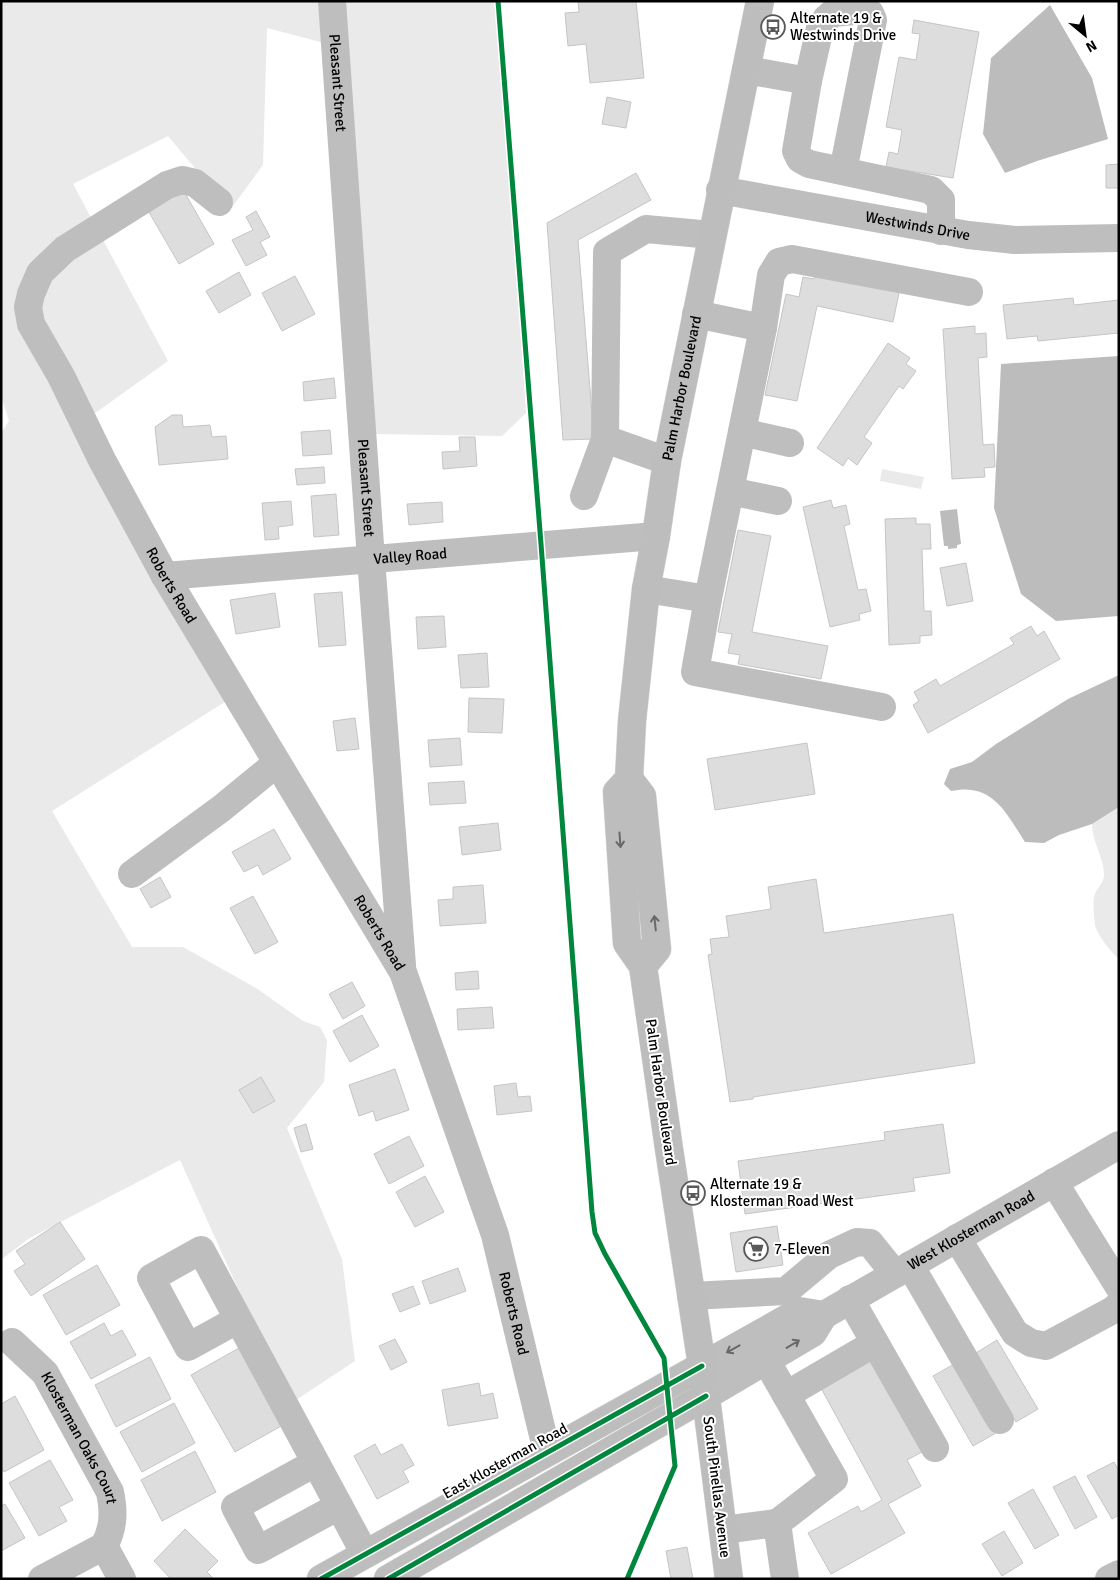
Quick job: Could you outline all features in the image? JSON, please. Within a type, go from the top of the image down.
[{"type":"main road","name":"Palm Harbor Boulevard","points":[[702,1366],[668,1149],[643,966],[658,949],[642,796],[629,779],[632,720],[646,589],[667,461],[720,190],[760,1]]},
{"type":"main road","name":"East Klosterman Road","points":[[321,1579],[702,1366]]},
{"type":"main road","name":"South Pinellas Avenue","points":[[702,1366],[729,1579]]},
{"type":"main road","points":[[388,1579],[706,1396]]},
{"type":"street","name":"Pleasant Street","points":[[332,1],[371,559],[403,972]]},
{"type":"street","points":[[843,171],[874,20],[870,13],[865,10],[833,13],[820,28],[808,81],[796,151],[800,159],[808,164],[931,190],[941,200],[941,231]]},
{"type":"street","points":[[746,70],[808,81]]},
{"type":"street","points":[[866,217],[874,178]]},
{"type":"street","name":"Roberts Road","points":[[219,202],[195,183],[182,180],[168,185],[65,249],[40,273],[28,307],[31,324],[165,576],[403,972],[495,1235],[547,1452]]},
{"type":"street","name":"Westwinds Drive","points":[[720,190],[941,231],[1015,240],[1119,238]]},
{"type":"street","points":[[584,496],[605,440],[607,252],[646,228],[712,235]]},
{"type":"street","points":[[882,707],[694,672],[763,328],[771,275],[779,262],[792,260],[969,292]]},
{"type":"street","points":[[696,314],[763,328]]},
{"type":"street","points":[[742,432],[790,443]]},
{"type":"street","points":[[605,440],[667,461]]},
{"type":"street","points":[[730,491],[778,501]]},
{"type":"street","name":"Valley Road","points":[[165,576],[656,536]]},
{"type":"street","points":[[646,589],[708,599]]},
{"type":"street","points":[[132,874],[228,804],[277,763]]},
{"type":"street","name":"West Klosterman Road","points":[[702,1366],[803,1306],[850,1299],[1119,1145]]},
{"type":"street","points":[[1054,1182],[1119,1287]]},
{"type":"street","points":[[957,1238],[1015,1333],[1031,1344],[1046,1346],[1113,1310],[1119,1304]]},
{"type":"street","points":[[691,1296],[803,1306],[829,1255],[857,1242],[870,1242],[902,1269],[1000,1420]]},
{"type":"street","points":[[850,1299],[935,1448]]},
{"type":"street","name":"West Klosterman Road","points":[[706,1396],[813,1333],[803,1306]]},
{"type":"street","points":[[237,1320],[366,1554]]},
{"type":"street","name":"Klosterman Oaks Court","points":[[12,1342],[45,1373],[110,1492],[113,1507],[112,1523],[104,1546]]},
{"type":"street","points":[[786,1395],[875,1343]]},
{"type":"street","points":[[723,1530],[777,1523],[834,1479],[766,1360]]},
{"type":"street","points":[[315,1463],[235,1507],[258,1550],[339,1506]]},
{"type":"street","points":[[777,1523],[785,1579]]},
{"type":"street","points":[[42,1579],[104,1546],[122,1579]]},
{"type":"street","points":[[1110,1579],[1119,1574]]},
{"type":"shaded area","points":[[1,1],[498,1],[526,413],[502,436],[371,434],[328,44],[267,28],[263,165],[230,210],[168,136],[73,184],[168,361],[77,426],[228,700],[52,811],[132,947],[183,947],[256,988],[303,1021],[320,1027],[327,1040],[324,1082],[287,1128],[342,1259],[355,1361],[290,1404],[180,1160],[28,1239],[1,1260],[1,433],[9,421],[1,396]]},
{"type":"shaded area","points":[[1050,5],[1092,78],[1108,139],[1005,173],[983,134],[991,58]]},
{"type":"shaded area","points":[[1119,356],[1119,616],[1056,621],[1021,594],[994,508],[1001,364]]},
{"type":"shaded area","points":[[882,469],[924,477],[921,489],[880,481]]},
{"type":"shaded area","points":[[957,509],[961,544],[957,545],[957,548],[948,549],[948,546],[944,546],[940,511]]},
{"type":"shaded area","points":[[1119,675],[1119,807],[1092,824],[1059,835],[1044,843],[1025,842],[997,802],[978,791],[965,789],[951,791],[944,784],[950,769],[972,762],[996,744],[1068,699]]},
{"type":"shaded area","points":[[1119,807],[1119,959],[1109,949],[1095,926],[1094,897],[1103,880],[1104,873],[1092,824]]},
{"type":"building","points":[[578,1],[636,1],[644,78],[590,83],[586,44],[568,46],[565,13],[579,12]]},
{"type":"building","points":[[914,20],[979,32],[953,178],[886,167],[889,152],[898,154],[902,130],[886,127],[899,57],[916,60],[920,34],[912,33]]},
{"type":"building","points":[[607,97],[631,102],[626,128],[602,124]]},
{"type":"building","points":[[1119,164],[1119,188],[1106,188],[1106,165]]},
{"type":"building","points":[[636,173],[651,200],[578,240],[594,439],[563,440],[547,223]]},
{"type":"building","points":[[181,186],[214,244],[179,264],[146,207]]},
{"type":"building","points":[[256,211],[270,237],[260,242],[267,255],[246,266],[232,240],[253,230],[246,217]]},
{"type":"building","points":[[816,271],[900,288],[893,322],[817,306],[797,401],[765,395],[786,294],[799,297],[803,277],[814,279]]},
{"type":"building","points":[[239,272],[251,295],[219,313],[206,291]]},
{"type":"building","points":[[295,276],[315,314],[282,331],[262,293]]},
{"type":"building","points":[[1073,298],[1074,305],[1119,300],[1119,333],[1038,341],[1037,336],[1007,339],[1003,305]]},
{"type":"building","points":[[975,326],[975,334],[986,333],[987,357],[978,358],[983,445],[994,444],[995,467],[984,468],[985,477],[952,479],[943,329]]},
{"type":"building","points":[[888,343],[910,358],[906,364],[916,371],[903,389],[899,386],[864,437],[872,443],[857,465],[848,458],[843,466],[817,448]]},
{"type":"building","points":[[334,378],[336,398],[304,401],[303,382]]},
{"type":"building","points":[[172,415],[182,415],[183,427],[210,425],[212,437],[226,436],[228,459],[159,465],[155,427]]},
{"type":"building","points":[[330,430],[332,454],[303,456],[301,432]]},
{"type":"building","points":[[459,437],[475,437],[477,466],[443,469],[442,452],[460,451]]},
{"type":"building","points":[[324,467],[325,483],[297,485],[295,469]]},
{"type":"building","points":[[336,494],[339,535],[314,537],[311,496]]},
{"type":"building","points":[[831,500],[833,508],[846,505],[850,524],[844,526],[858,590],[866,589],[871,611],[859,614],[860,620],[830,627],[803,507]]},
{"type":"building","points":[[291,501],[293,525],[278,527],[279,539],[265,540],[262,503]]},
{"type":"building","points":[[442,502],[443,522],[409,525],[407,504]]},
{"type":"building","points":[[916,518],[916,524],[930,524],[931,549],[922,549],[924,611],[931,611],[932,635],[920,636],[920,643],[889,645],[885,519]]},
{"type":"building","points":[[738,530],[771,536],[752,632],[828,646],[821,679],[738,664],[740,655],[728,653],[732,634],[718,632]]},
{"type":"building","points":[[966,563],[973,601],[947,606],[940,568]]},
{"type":"building","points":[[342,592],[346,645],[319,647],[314,594]]},
{"type":"building","points":[[275,593],[280,627],[236,634],[230,600]]},
{"type":"building","points":[[444,616],[446,647],[418,649],[416,617]]},
{"type":"building","points":[[1031,626],[1037,636],[1044,631],[1060,659],[928,733],[913,705],[919,701],[914,692],[936,679],[940,686],[1014,644],[1010,638]]},
{"type":"building","points":[[487,653],[489,687],[461,688],[458,655]]},
{"type":"building","points":[[469,698],[504,699],[502,733],[468,732]]},
{"type":"building","points":[[355,718],[359,749],[337,751],[333,721]]},
{"type":"building","points":[[460,738],[462,765],[430,767],[428,740]]},
{"type":"building","points":[[807,743],[815,794],[715,810],[707,759]]},
{"type":"building","points":[[464,781],[466,803],[430,805],[428,783]]},
{"type":"building","points":[[498,823],[501,850],[462,855],[459,827]]},
{"type":"building","points":[[274,829],[291,859],[263,875],[258,865],[244,872],[232,852]]},
{"type":"building","points":[[160,877],[171,897],[151,908],[140,889]]},
{"type":"building","points":[[816,879],[824,933],[953,914],[975,1063],[730,1102],[708,955],[712,954],[710,939],[729,937],[726,916],[771,909],[768,887]]},
{"type":"building","points":[[483,885],[486,923],[440,926],[438,900],[453,899],[453,887]]},
{"type":"building","points":[[253,896],[278,942],[255,954],[230,908]]},
{"type":"building","points":[[478,971],[479,989],[456,990],[455,973]]},
{"type":"building","points":[[352,982],[365,1006],[343,1019],[329,994]]},
{"type":"building","points":[[492,1007],[494,1028],[458,1030],[457,1009]]},
{"type":"building","points":[[362,1015],[379,1046],[350,1062],[333,1031]]},
{"type":"building","points":[[395,1069],[409,1110],[376,1121],[373,1111],[359,1116],[349,1085]]},
{"type":"building","points":[[261,1077],[275,1101],[253,1113],[239,1090]]},
{"type":"building","points":[[516,1083],[518,1097],[530,1096],[532,1111],[497,1115],[494,1086]]},
{"type":"building","points":[[306,1124],[313,1149],[301,1152],[294,1128]]},
{"type":"building","points":[[943,1124],[950,1173],[913,1178],[915,1191],[745,1214],[738,1161],[885,1140],[884,1132]]},
{"type":"building","points":[[409,1136],[424,1166],[389,1184],[374,1154]]},
{"type":"building","points":[[425,1176],[444,1212],[415,1227],[396,1192]]},
{"type":"building","points":[[60,1222],[85,1259],[31,1296],[14,1271],[25,1264],[16,1251]]},
{"type":"building","name":"7-Eleven","points":[[777,1226],[783,1265],[736,1272],[730,1233]]},
{"type":"building","points":[[97,1265],[120,1305],[66,1335],[43,1295]]},
{"type":"building","points":[[458,1268],[466,1291],[430,1304],[422,1281]]},
{"type":"building","points":[[413,1286],[420,1304],[400,1312],[392,1294]]},
{"type":"building","points":[[104,1323],[111,1336],[122,1330],[136,1355],[91,1379],[70,1342]]},
{"type":"building","points":[[395,1339],[407,1362],[391,1370],[379,1346]]},
{"type":"building","points":[[997,1340],[1038,1409],[1016,1422],[976,1353]]},
{"type":"building","points":[[239,1348],[283,1425],[235,1452],[191,1375]]},
{"type":"building","points":[[150,1357],[171,1399],[116,1427],[95,1385]]},
{"type":"building","points":[[871,1360],[922,1452],[907,1460],[921,1486],[888,1504],[905,1533],[831,1574],[808,1533],[858,1506],[861,1512],[882,1500],[821,1388]]},
{"type":"building","points":[[956,1363],[996,1433],[973,1446],[933,1376]]},
{"type":"building","points":[[479,1383],[481,1396],[493,1393],[498,1418],[448,1426],[442,1390]]},
{"type":"building","points":[[15,1396],[44,1450],[4,1472],[1,1467],[1,1404]]},
{"type":"building","points":[[174,1403],[195,1443],[142,1472],[120,1432]]},
{"type":"building","points":[[375,1444],[381,1455],[402,1444],[414,1465],[403,1471],[409,1482],[377,1499],[354,1456]]},
{"type":"building","points":[[195,1451],[216,1492],[162,1521],[141,1480]]},
{"type":"building","points":[[50,1460],[73,1500],[59,1507],[67,1521],[39,1536],[9,1483]]},
{"type":"building","points":[[1114,1462],[1119,1471],[1119,1515],[1112,1519],[1087,1476]]},
{"type":"building","points":[[1075,1476],[1097,1517],[1075,1529],[1053,1487]]},
{"type":"building","points":[[1033,1489],[1059,1535],[1035,1549],[1008,1503]]},
{"type":"building","points":[[5,1504],[25,1538],[1,1551],[1,1506]]},
{"type":"building","points":[[185,1529],[218,1561],[207,1572],[214,1579],[171,1579],[154,1561]]},
{"type":"building","points":[[1004,1531],[1023,1563],[1002,1576],[982,1544]]},
{"type":"building","points":[[687,1547],[693,1579],[671,1579],[666,1551]]},
{"type":"cycle path","points":[[498,1],[592,1212],[595,1233],[605,1254],[664,1358],[675,1466],[627,1579]]},
{"type":"cycle path","points":[[321,1579],[702,1366]]},
{"type":"cycle path","points":[[388,1579],[706,1396]]},
{"type":"place","name":"Alternate 19 & Westwinds Drive","points":[[773,27]]},
{"type":"place","name":"Alternate 19 & Klosterman Road West","points":[[693,1193]]},
{"type":"place","name":"7-Eleven","points":[[756,1249]]}]
